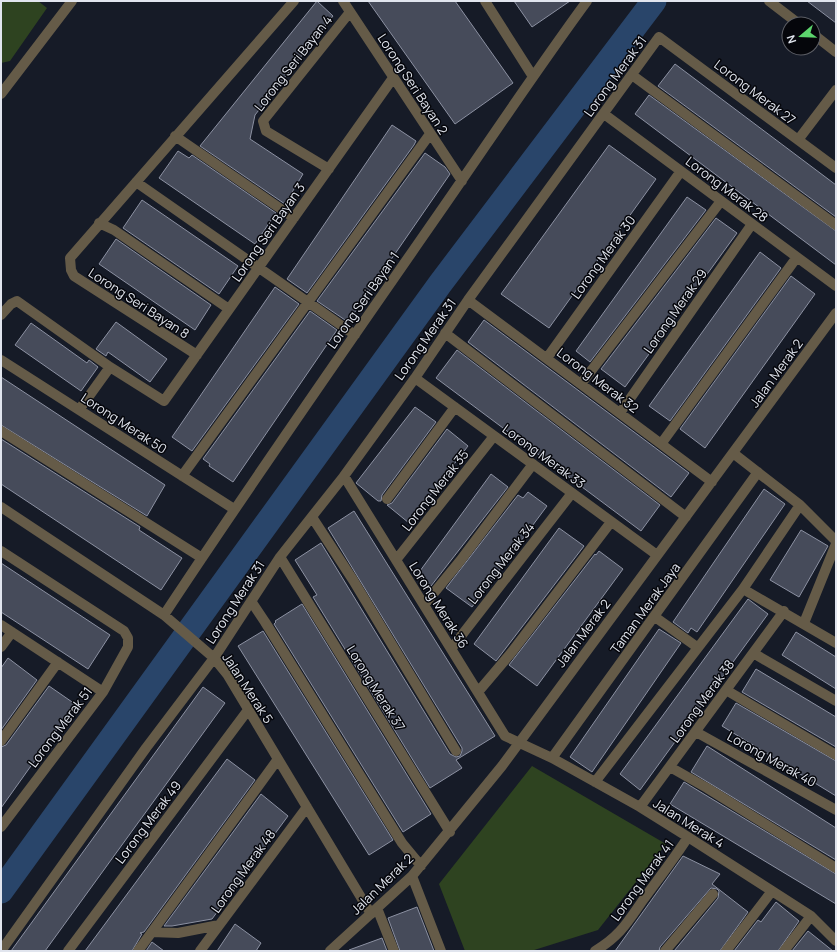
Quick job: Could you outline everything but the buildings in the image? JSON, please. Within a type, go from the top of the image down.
[{"type":"street","points":[[2,91],[72,1]]},
{"type":"street","points":[[229,309],[114,230],[99,223],[294,1]]},
{"type":"street","name":"Lorong Seri Bayan 2","points":[[343,1],[462,181]]},
{"type":"street","points":[[485,1],[532,76]]},
{"type":"street","name":"Lorong Seri Bayan 1","points":[[164,615],[234,509],[462,181],[532,76],[587,1]]},
{"type":"street","points":[[769,1],[789,16]]},
{"type":"street","name":"Lorong Seri Bayan 4","points":[[329,169],[266,131],[263,121],[350,12]]},
{"type":"street","name":"Lorong Merak 31","points":[[1,951],[146,748],[214,658],[280,557],[344,476],[415,378],[468,300],[660,37]]},
{"type":"street","name":"Lorong Merak 27","points":[[660,37],[836,168]]},
{"type":"street","points":[[821,40],[836,52]]},
{"type":"street","points":[[632,75],[836,225]]},
{"type":"street","name":"Lorong Seri Bayan 3","points":[[110,367],[164,401],[393,78]]},
{"type":"street","points":[[798,140],[836,90]]},
{"type":"street","name":"Lorong Merak 28","points":[[604,114],[836,286]]},
{"type":"street","points":[[182,476],[430,134]]},
{"type":"street","points":[[175,136],[294,218]]},
{"type":"street","name":"Lorong Merak 30","points":[[546,358],[681,171]]},
{"type":"street","points":[[136,182],[355,335]]},
{"type":"street","points":[[580,384],[721,201]]},
{"type":"street","name":"Lorong Seri Bayan 8","points":[[99,223],[70,258],[70,270],[74,276],[197,355]]},
{"type":"street","name":"Lorong Merak 29","points":[[620,413],[752,224]]},
{"type":"street","points":[[661,444],[797,257]]},
{"type":"street","name":"Lorong Merak 32","points":[[468,300],[712,482]]},
{"type":"street","points":[[1,315],[11,304],[17,301],[110,367],[79,410]]},
{"type":"street","name":"Jalan Merak 2","points":[[334,949],[412,876],[450,832],[502,766],[836,313]]},
{"type":"street","points":[[445,333],[686,517]]},
{"type":"street","name":"Lorong Merak 50","points":[[1,360],[234,509]]},
{"type":"street","name":"Lorong Merak 33","points":[[415,378],[657,555]]},
{"type":"street","points":[[387,498],[455,407]]},
{"type":"street","points":[[1,430],[202,558]]},
{"type":"street","name":"Lorong Merak 35","points":[[396,560],[494,436]]},
{"type":"street","points":[[733,453],[800,505],[836,541]]},
{"type":"street","points":[[424,605],[460,561],[533,464]]},
{"type":"street","name":"Taman Merak Jaya","points":[[552,758],[758,472]]},
{"type":"street","name":"Lorong Merak 36","points":[[344,476],[505,736],[518,743]]},
{"type":"street","name":"Lorong Merak 34","points":[[451,649],[572,493]]},
{"type":"street","points":[[595,782],[742,588],[800,505]]},
{"type":"street","name":"Jalan Merak 5","points":[[1,507],[164,615],[214,658],[374,911],[394,951]]},
{"type":"street","points":[[312,517],[353,580],[456,751]]},
{"type":"street","points":[[478,692],[511,653],[611,522]]},
{"type":"street","points":[[804,623],[836,544]]},
{"type":"street","name":"Lorong Merak 51","points":[[1,551],[124,631],[128,638],[128,647],[103,692],[1,827]]},
{"type":"street","name":"Lorong Merak 37","points":[[280,557],[450,832]]},
{"type":"street","points":[[742,588],[784,611],[836,643]]},
{"type":"street","points":[[251,601],[270,629],[402,843],[421,866]]},
{"type":"street","name":"Lorong Merak 38","points":[[640,807],[784,611]]},
{"type":"street","points":[[655,617],[697,647]]},
{"type":"street","points":[[1,625],[103,692]]},
{"type":"street","points":[[1,647],[12,632]]},
{"type":"street","points":[[753,653],[836,701]]},
{"type":"street","points":[[1,741],[58,662]]},
{"type":"street","points":[[726,690],[836,755]]},
{"type":"street","name":"Lorong Merak 49","points":[[68,951],[248,710]]},
{"type":"street","name":"Lorong Merak 40","points":[[696,732],[836,810]]},
{"type":"street","name":"Jalan Merak 4","points":[[518,743],[525,744],[552,758],[640,807],[811,916],[836,941]]},
{"type":"street","points":[[138,951],[278,759]]},
{"type":"street","points":[[670,767],[714,792],[836,868]]},
{"type":"street","name":"Lorong Merak 48","points":[[200,951],[307,807]]},
{"type":"street","name":"Lorong Merak 41","points":[[595,951],[622,931],[668,869],[688,837]]},
{"type":"street","points":[[412,876],[441,951]]},
{"type":"street","points":[[726,951],[772,892]]},
{"type":"street","points":[[665,951],[713,894]]},
{"type":"street","points":[[784,951],[811,916]]},
{"type":"street","points":[[152,932],[178,933],[220,925]]},
{"type":"green space","points":[[1,1],[38,1],[47,8],[10,61],[1,63]]},
{"type":"green space","points":[[532,766],[666,844],[598,930],[531,951],[465,951],[439,884]]},
{"type":"waterway","points":[[1,891],[440,284],[654,1]]}]
